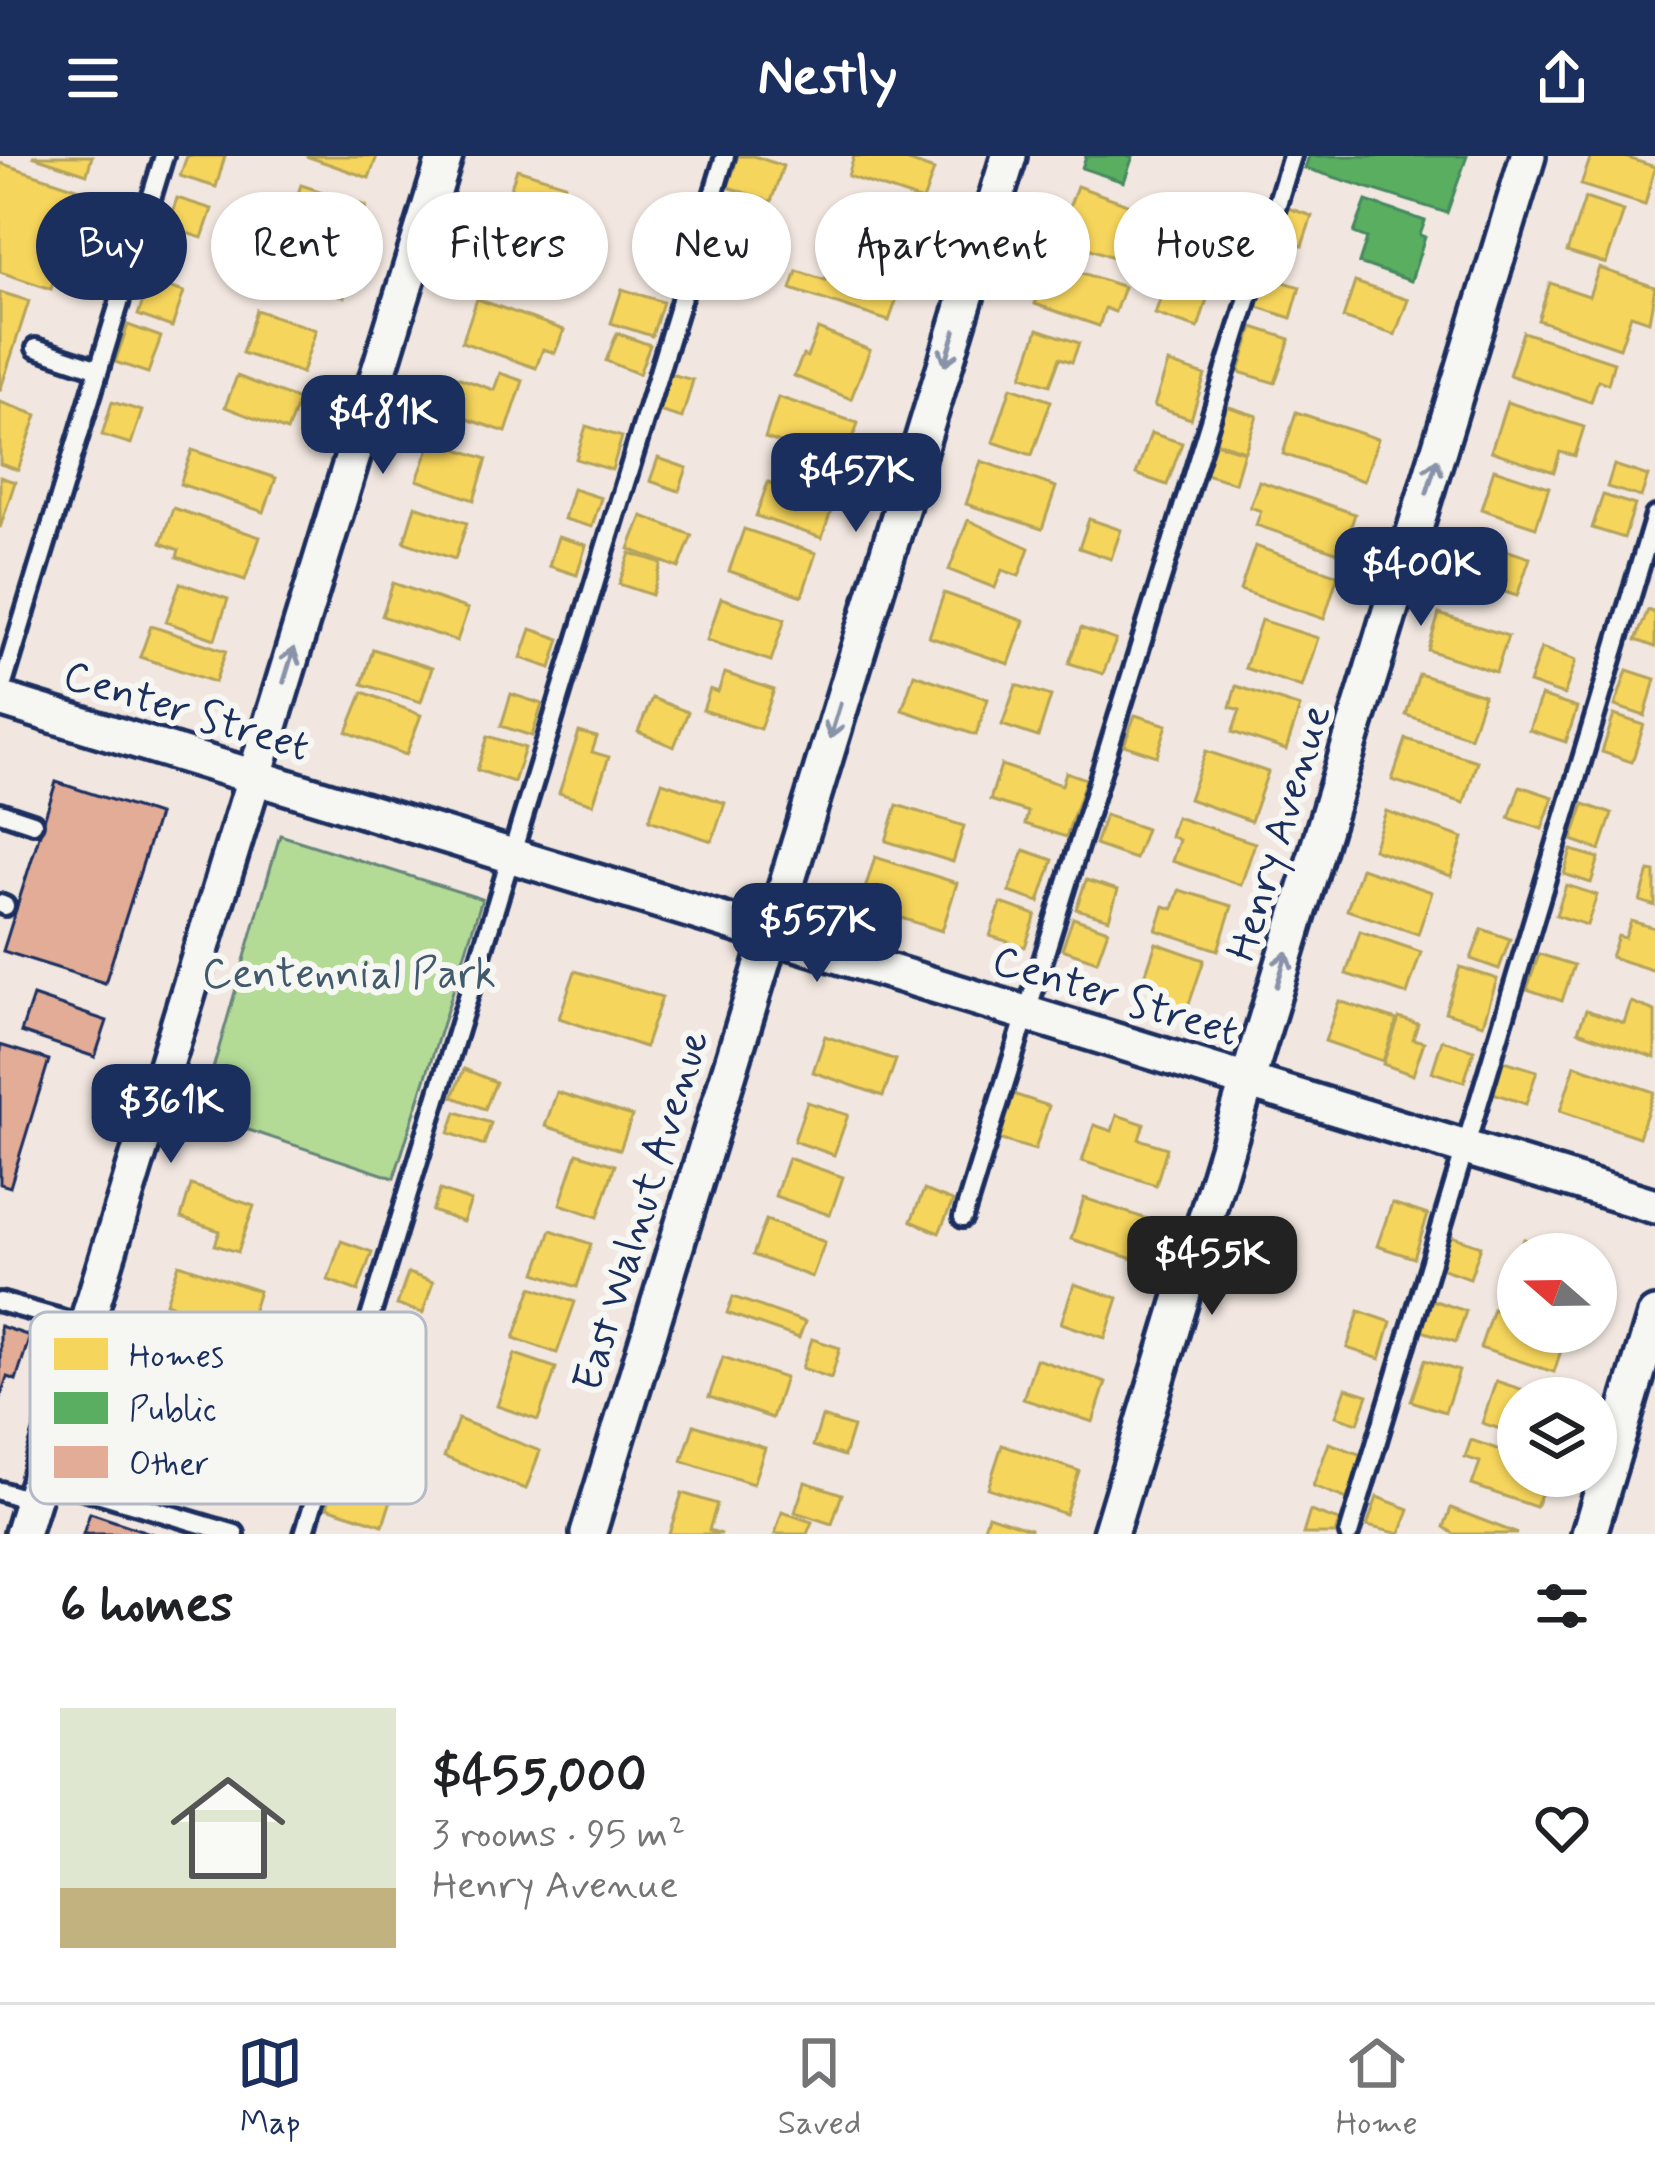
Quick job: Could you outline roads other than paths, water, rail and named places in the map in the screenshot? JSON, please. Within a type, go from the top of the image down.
[{"type":"street","points":[[90,1312],[445,156]]},
{"type":"street","name":"East Walnut Avenue","points":[[589,1534],[1009,156]]},
{"type":"street","name":"Henry Avenue","points":[[1110,1534],[1528,156]]},
{"type":"street","name":"Center Street","points":[[0,696],[1655,1206]]},
{"type":"street","points":[[1589,1534],[1655,1315]]},
{"type":"lane","points":[[0,696],[164,156]]},
{"type":"lane","points":[[371,1312],[725,156]]},
{"type":"lane","points":[[963,1218],[1292,156]]},
{"type":"lane","points":[[36,349],[99,369]]},
{"type":"lane","points":[[1349,1534],[1655,516]]},
{"type":"lane","points":[[0,812],[33,823]]},
{"type":"lane","points":[[0,1302],[36,1312]]},
{"type":"lane","points":[[42,1504],[235,1534]]},
{"type":"lane","points":[[304,1534],[313,1504]]},
{"type":"park label","name":"Centennial Park","points":[[349,972]]}]
